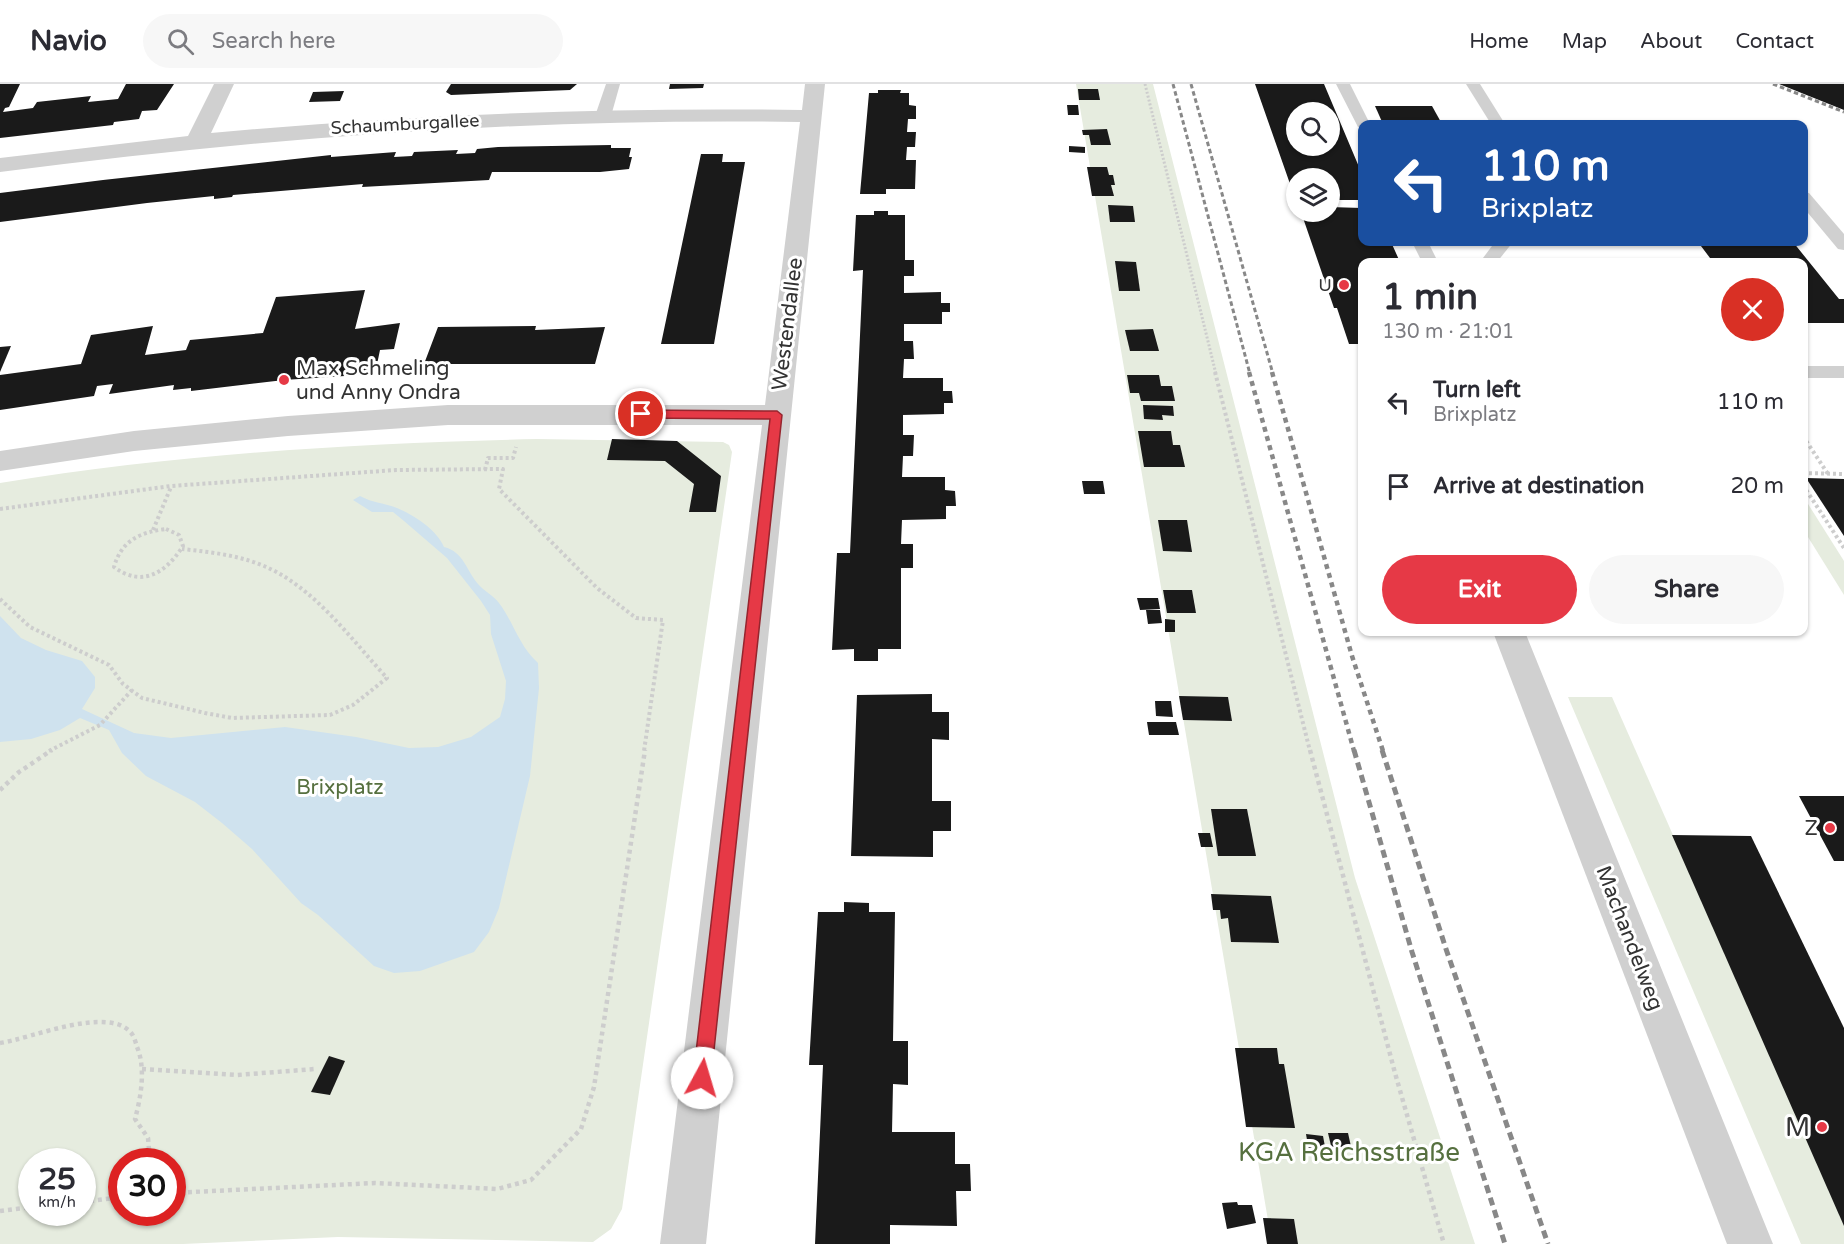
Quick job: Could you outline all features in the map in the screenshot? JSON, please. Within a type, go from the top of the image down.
[{"type":"street","points":[[197,140],[224,84]]},
{"type":"street","name":"Westendallee","points":[[683,1244],[815,84]]},
{"type":"street","name":"Schaumburgallee","points":[[0,165],[197,140],[416,122],[603,116],[811,116]]},
{"type":"street","points":[[0,461],[134,441],[288,426],[448,416],[777,415]]},
{"type":"street","name":"Machandelweg","points":[[1511,636],[1750,1244]]},
{"type":"lane","points":[[603,116],[613,84]]},
{"type":"lane","points":[[1343,84],[1361,120]]},
{"type":"lane","points":[[1473,84],[1496,120]]},
{"type":"lane","points":[[1808,202],[1844,245]]},
{"type":"lane","points":[[1491,258],[1501,246]]},
{"type":"lane","points":[[1808,372],[1844,372]]},
{"type":"path","points":[[1145,84],[1285,657],[1395,1073],[1444,1244]]},
{"type":"path","points":[[1808,444],[1828,474]]},
{"type":"path","points":[[484,470],[488,458],[513,458]]},
{"type":"path","points":[[0,509],[171,486],[396,470],[503,470],[499,489],[597,588],[636,618],[663,620],[602,1042],[594,1087],[581,1129],[531,1180],[497,1189],[375,1183],[186,1193]]},
{"type":"path","points":[[1808,473],[1844,474]]},
{"type":"path","points":[[153,530],[171,486]]},
{"type":"path","points":[[1808,493],[1844,548]]},
{"type":"path","points":[[166,529],[179,535],[182,549],[176,560],[160,572],[140,578],[123,576],[114,567],[116,554],[129,540],[153,530],[166,529]]},
{"type":"path","points":[[0,599],[30,627],[108,664],[123,684],[142,698],[162,704],[232,717],[299,718],[330,715],[353,705],[387,678],[304,591],[273,570],[239,558],[182,549]]},
{"type":"path","points":[[0,790],[19,772],[44,754],[100,725],[132,690]]},
{"type":"path","points":[[0,1043],[97,1020],[119,1023],[137,1041],[142,1069],[142,1095],[135,1119],[148,1132],[151,1148]]},
{"type":"path","points":[[142,1069],[237,1075],[315,1069]]},
{"type":"path","points":[[0,1211],[18,1209]]},
{"type":"green space","name":"KGA Reichsstraße","points":[[1076,84],[1153,84],[1355,878],[1475,1244],[1272,1244]]},
{"type":"green space","name":"Brixplatz","points":[[537,439],[723,442],[729,445],[732,452],[622,1209],[611,1229],[593,1242],[338,1237],[183,1244],[0,1244],[0,483],[200,457],[402,443]]},
{"type":"green space","points":[[1808,504],[1844,561],[1844,595],[1808,537]]},
{"type":"green space","points":[[1568,697],[1612,697],[1844,1222],[1844,1244],[1801,1244]]},
{"type":"water","points":[[360,496],[397,508],[431,529],[444,547],[451,549],[460,557],[478,584],[499,603],[521,642],[538,663],[539,688],[530,776],[499,908],[489,932],[474,952],[420,971],[394,973],[374,966],[318,915],[301,903],[252,849],[222,823],[195,802],[146,776],[122,753],[109,730],[80,718],[60,730],[31,739],[0,742],[0,616],[21,638],[46,650],[82,661],[95,677],[95,688],[82,709],[134,733],[171,738],[285,727],[356,737],[409,748],[438,747],[471,737],[500,717],[505,699],[506,681],[491,634],[490,615],[447,558],[393,512],[372,512],[353,500]]},
{"type":"building","points":[[0,84],[20,84],[9,107],[3,112],[33,108],[37,102],[91,96],[88,102],[118,99],[126,84],[174,84],[157,110],[142,111],[139,119],[114,122],[113,125],[0,138]]},
{"type":"building","points":[[451,84],[577,84],[570,90],[451,95],[446,92]]},
{"type":"building","points":[[670,84],[704,84],[703,88],[669,89]]},
{"type":"building","points":[[1255,84],[1324,84],[1332,102],[1286,102],[1286,156],[1340,156],[1340,122],[1358,165],[1358,200],[1340,200],[1340,168],[1286,168],[1286,172]]},
{"type":"building","points":[[1779,84],[1844,84],[1844,110]]},
{"type":"building","points":[[1078,89],[1098,89],[1100,100],[1079,100]]},
{"type":"building","points":[[878,90],[901,90],[900,93],[909,93],[909,105],[916,106],[916,119],[908,119],[907,132],[916,132],[915,147],[907,147],[906,160],[916,160],[915,189],[886,189],[886,194],[860,194],[869,93],[878,93]]},
{"type":"building","points":[[344,91],[340,101],[309,102],[313,92]]},
{"type":"building","points":[[1067,105],[1078,105],[1079,115],[1068,115]]},
{"type":"building","points":[[1375,106],[1432,106],[1440,120],[1381,120]]},
{"type":"building","points":[[1107,129],[1111,145],[1091,145],[1089,135],[1083,135],[1082,130]]},
{"type":"building","points":[[611,145],[611,148],[631,148],[629,157],[632,157],[629,169],[600,172],[492,172],[489,180],[362,187],[363,184],[233,195],[214,199],[214,196],[0,222],[0,193],[103,180],[331,155],[331,157],[396,152],[394,157],[412,156],[414,152],[458,150],[456,154],[475,153],[477,149],[498,147]]},
{"type":"building","points":[[1069,146],[1085,147],[1085,153],[1069,152]]},
{"type":"building","points":[[701,154],[723,154],[722,162],[745,162],[714,344],[661,344]]},
{"type":"building","points":[[1087,167],[1107,167],[1109,175],[1113,175],[1115,185],[1111,185],[1114,196],[1092,196]]},
{"type":"building","points":[[1108,205],[1133,206],[1135,222],[1110,222]]},
{"type":"building","name":"U","points":[[1340,207],[1358,208],[1358,246],[1393,246],[1398,258],[1358,258],[1358,344],[1349,344],[1337,308],[1334,308],[1304,222],[1340,222]]},
{"type":"building","points":[[874,211],[888,211],[888,215],[905,215],[905,260],[914,260],[914,276],[904,276],[904,293],[941,292],[941,303],[950,303],[950,312],[942,312],[942,324],[904,324],[904,341],[913,341],[914,359],[904,359],[903,378],[943,378],[943,391],[952,391],[953,403],[944,403],[944,414],[903,415],[903,435],[914,435],[913,456],[903,456],[902,477],[945,477],[945,490],[955,491],[956,506],[946,506],[946,519],[902,520],[901,544],[913,544],[913,568],[901,568],[901,649],[878,649],[878,661],[854,661],[854,649],[832,650],[837,553],[850,553],[863,270],[853,271],[856,215],[874,215]]},
{"type":"building","points":[[1701,246],[1796,246],[1806,258],[1710,258]]},
{"type":"building","points":[[1115,261],[1136,262],[1140,291],[1119,291]]},
{"type":"building","points":[[1808,261],[1839,299],[1844,299],[1844,323],[1808,323]]},
{"type":"building","points":[[365,290],[355,329],[400,323],[394,349],[380,350],[375,374],[284,380],[191,391],[191,388],[173,390],[174,385],[109,394],[113,384],[97,386],[94,396],[0,410],[0,375],[81,364],[91,335],[153,326],[145,355],[186,350],[190,340],[263,333],[276,297]]},
{"type":"building","points":[[536,326],[535,330],[605,327],[595,364],[424,364],[438,327]]},
{"type":"building","points":[[1153,329],[1159,351],[1130,351],[1125,330]]},
{"type":"building","points":[[11,346],[0,372],[0,347]]},
{"type":"building","points":[[1127,375],[1159,375],[1161,386],[1172,386],[1175,401],[1141,401],[1139,393],[1130,393]]},
{"type":"building","points":[[1143,405],[1173,406],[1174,416],[1162,415],[1163,420],[1144,419]]},
{"type":"building","points":[[1138,431],[1171,431],[1173,445],[1180,445],[1185,467],[1144,467]]},
{"type":"building","points":[[612,439],[677,441],[721,476],[716,512],[689,512],[694,484],[665,461],[607,460]]},
{"type":"building","points":[[1808,478],[1844,479],[1844,536],[1808,481]]},
{"type":"building","points":[[1082,481],[1103,481],[1105,494],[1084,494]]},
{"type":"building","points":[[1158,520],[1187,520],[1192,552],[1163,551]]},
{"type":"building","points":[[1163,590],[1192,590],[1196,613],[1167,613]]},
{"type":"building","points":[[1137,598],[1158,598],[1160,609],[1140,610]]},
{"type":"building","points":[[1146,610],[1160,610],[1162,623],[1148,624]]},
{"type":"building","points":[[1165,619],[1175,620],[1175,632],[1165,632]]},
{"type":"building","points":[[932,694],[932,712],[949,712],[949,740],[932,739],[932,801],[951,801],[951,831],[933,831],[933,857],[851,856],[857,695]]},
{"type":"building","points":[[1179,696],[1228,697],[1232,721],[1183,720]]},
{"type":"building","points":[[1155,701],[1171,701],[1173,717],[1156,716]]},
{"type":"building","points":[[1147,722],[1176,722],[1179,735],[1149,735]]},
{"type":"building","name":"Z","points":[[1799,796],[1844,796],[1844,861],[1834,861]]},
{"type":"building","points":[[1211,809],[1247,809],[1256,856],[1218,856]]},
{"type":"building","points":[[1198,833],[1210,833],[1213,847],[1201,847]]},
{"type":"building","name":"M","points":[[1672,835],[1751,836],[1844,1028],[1844,1226]]},
{"type":"building","points":[[1211,894],[1271,896],[1279,943],[1231,942],[1228,918],[1221,919],[1220,910],[1213,910]]},
{"type":"building","points":[[844,902],[869,903],[869,912],[895,912],[893,1041],[908,1041],[908,1085],[893,1084],[892,1132],[955,1132],[955,1164],[970,1164],[971,1191],[956,1191],[957,1226],[890,1225],[890,1244],[815,1244],[823,1065],[809,1065],[818,912],[844,912]]},
{"type":"building","points":[[1235,1048],[1277,1048],[1279,1064],[1284,1064],[1295,1128],[1246,1127]]},
{"type":"building","points":[[329,1056],[345,1061],[330,1095],[311,1092]]},
{"type":"building","points":[[1328,1133],[1348,1133],[1352,1151],[1332,1150]]},
{"type":"building","points":[[1306,1134],[1323,1136],[1326,1152],[1309,1152]]},
{"type":"building","points":[[1237,1202],[1238,1205],[1252,1205],[1256,1223],[1227,1229],[1222,1203]]},
{"type":"building","points":[[1263,1218],[1294,1219],[1298,1244],[1267,1244]]},
{"type":"railway","points":[[1173,84],[1250,374]]},
{"type":"railway","points":[[1191,84],[1273,374]]},
{"type":"railway","points":[[1773,84],[1844,112]]},
{"type":"railway","points":[[1249,372],[1354,751]]},
{"type":"railway","points":[[1272,372],[1352,656],[1383,751]]},
{"type":"railway","points":[[1354,750],[1412,952],[1505,1244]]},
{"type":"railway","points":[[1382,750],[1446,949],[1548,1244]]},
{"type":"place","name":"U","points":[[1344,285]]},
{"type":"place","name":"Max Schmeling und Anny Ondra","points":[[284,380]]},
{"type":"place","name":"Z","points":[[1830,828]]},
{"type":"place","name":"M","points":[[1822,1127]]},
{"type":"route","points":[[641,414],[777,415],[702,1078]]}]
